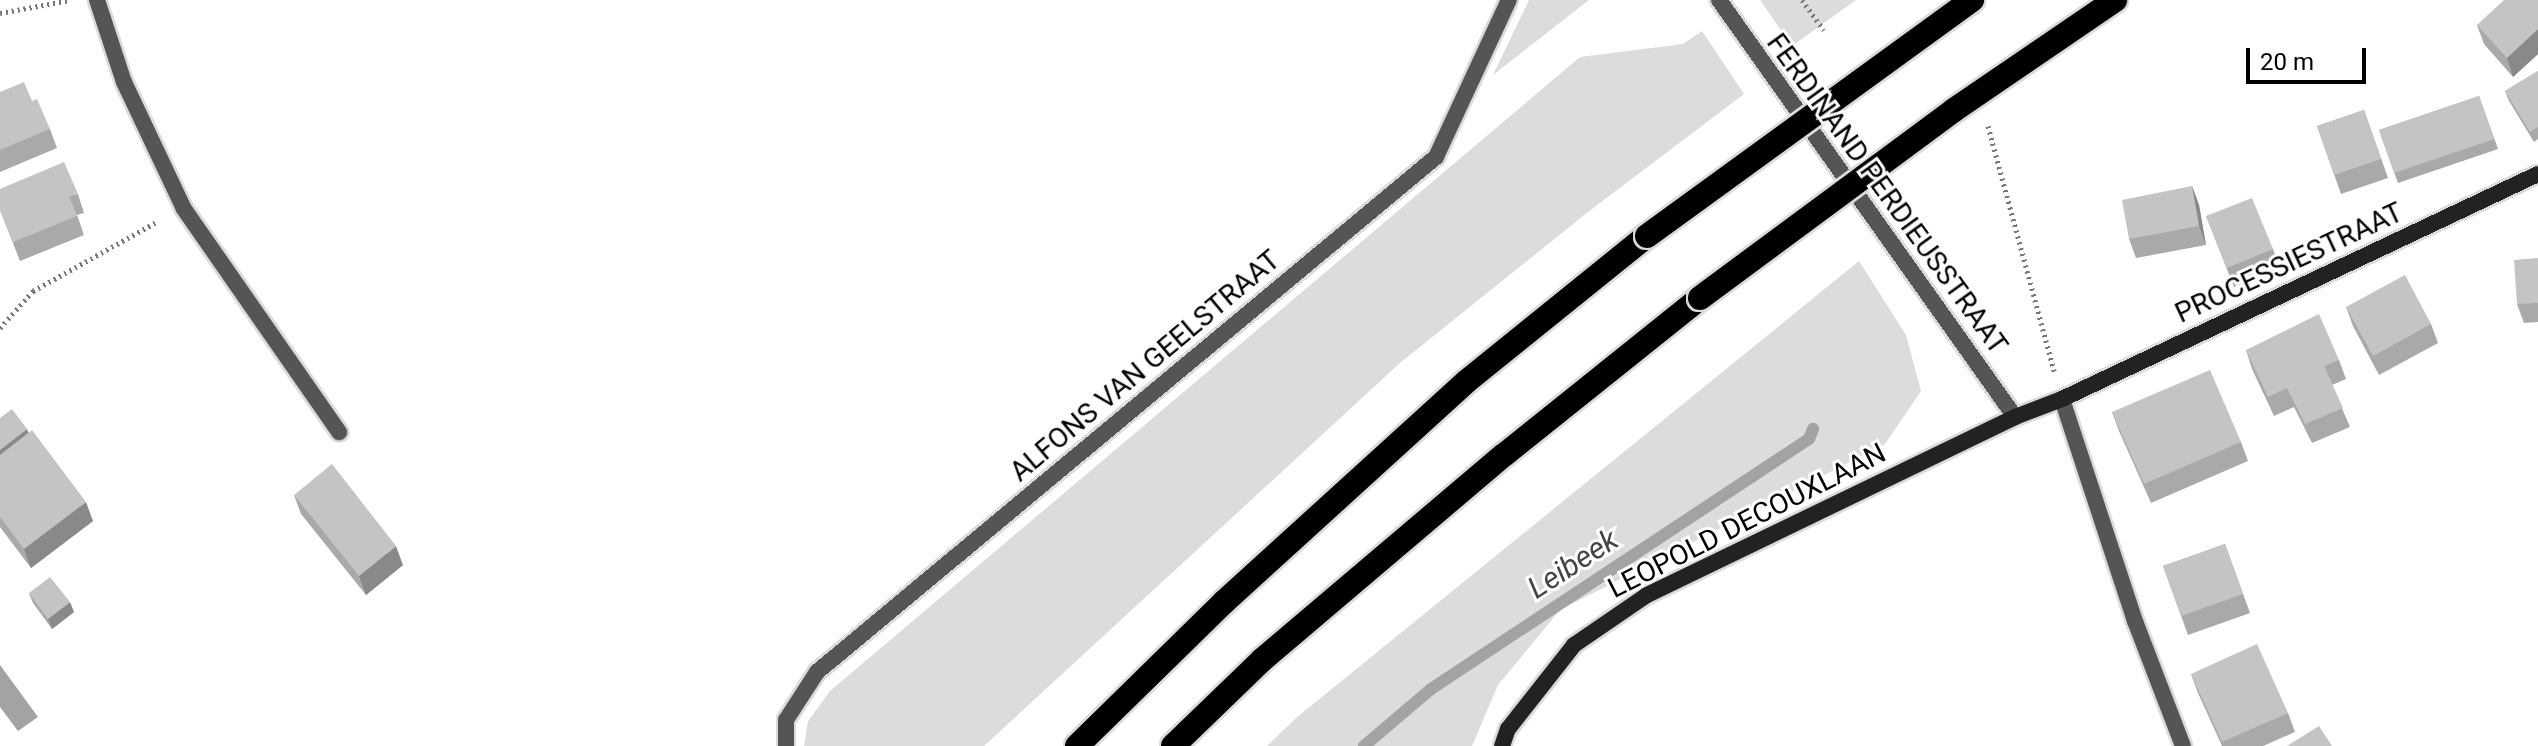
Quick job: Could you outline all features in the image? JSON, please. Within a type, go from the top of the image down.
[{"type":"highway","points":[[1077,746],[1224,602],[1467,381],[1647,236],[1972,0]]},
{"type":"highway","points":[[1173,746],[1298,629],[1504,455],[1700,298],[1954,110],[2115,0]]},
{"type":"street","points":[[97,0],[124,82],[184,209],[339,432]]},
{"type":"street","name":"ALFONS VAN GEELSTRAAT","points":[[786,746],[786,720],[817,672],[1436,157],[1509,0]]},
{"type":"street","name":"FERDINAND PERDIEUSSTRAAT","points":[[1719,0],[2015,417]]},
{"type":"street","name":"PROCESSIESTRAAT","points":[[2062,399],[2538,174]]},
{"type":"street","points":[[2062,399],[2135,621],[2183,746]]},
{"type":"street","name":"LEOPOLD DECOUXLAAN","points":[[1502,746],[1508,729],[1574,645],[1647,595],[2015,417],[2062,399]]},
{"type":"path","points":[[0,13],[71,0]]},
{"type":"path","points":[[1802,0],[1824,30]]},
{"type":"path","points":[[1987,123],[2062,399]]},
{"type":"path","points":[[0,328],[33,291],[125,237],[184,209]]},
{"type":"shaded area","points":[[1529,0],[1589,0],[1493,75]]},
{"type":"shaded area","points":[[1760,0],[1856,0],[1792,46]]},
{"type":"shaded area","points":[[1702,31],[1744,94],[1588,212],[1400,363],[984,746],[804,746],[808,721],[830,691],[1580,57],[1683,44]]},
{"type":"shaded area","points":[[1859,261],[1906,335],[1921,391],[1885,444],[1560,610],[1498,685],[1472,746],[1267,746],[1296,718]]},
{"type":"shaded area","points":[[0,665],[38,717],[18,731],[0,707]]},
{"type":"building","points":[[2504,0],[2538,0],[2538,29],[2507,58],[2477,25]]},
{"type":"building","points":[[2538,71],[2538,127],[2530,132],[2505,91]]},
{"type":"building","points":[[24,82],[32,101],[37,99],[50,129],[0,150],[0,92]]},
{"type":"building","points":[[2479,96],[2494,139],[2394,173],[2379,130]]},
{"type":"building","points":[[2364,110],[2381,159],[2334,175],[2317,126]]},
{"type":"building","points":[[64,162],[78,194],[69,196],[77,216],[13,242],[0,210],[0,189]]},
{"type":"building","points":[[2192,186],[2199,226],[2129,239],[2122,200]]},
{"type":"building","points":[[2252,198],[2273,249],[2227,268],[2206,216]]},
{"type":"building","points":[[2538,258],[2538,303],[2517,304],[2514,260]]},
{"type":"building","points":[[2405,275],[2431,324],[2373,356],[2346,307]]},
{"type":"building","points":[[2319,314],[2339,360],[2324,366],[2343,408],[2305,424],[2287,388],[2268,397],[2246,350]]},
{"type":"building","points":[[2210,370],[2241,442],[2144,484],[2112,412]]},
{"type":"building","points":[[12,409],[27,429],[0,450],[0,418]]},
{"type":"building","points":[[32,430],[86,502],[24,549],[0,517],[0,455]]},
{"type":"building","points":[[332,464],[396,546],[359,576],[294,495]]},
{"type":"building","points":[[2225,544],[2243,594],[2181,616],[2163,566]]},
{"type":"building","points":[[50,577],[70,602],[48,619],[29,593]]},
{"type":"building","points":[[2257,644],[2288,713],[2222,742],[2191,674]]},
{"type":"building","points":[[2319,726],[2332,746],[2287,746]]},
{"type":"waterway","name":"Leibeek","points":[[1364,746],[1431,689],[1809,439],[1813,429]]}]
